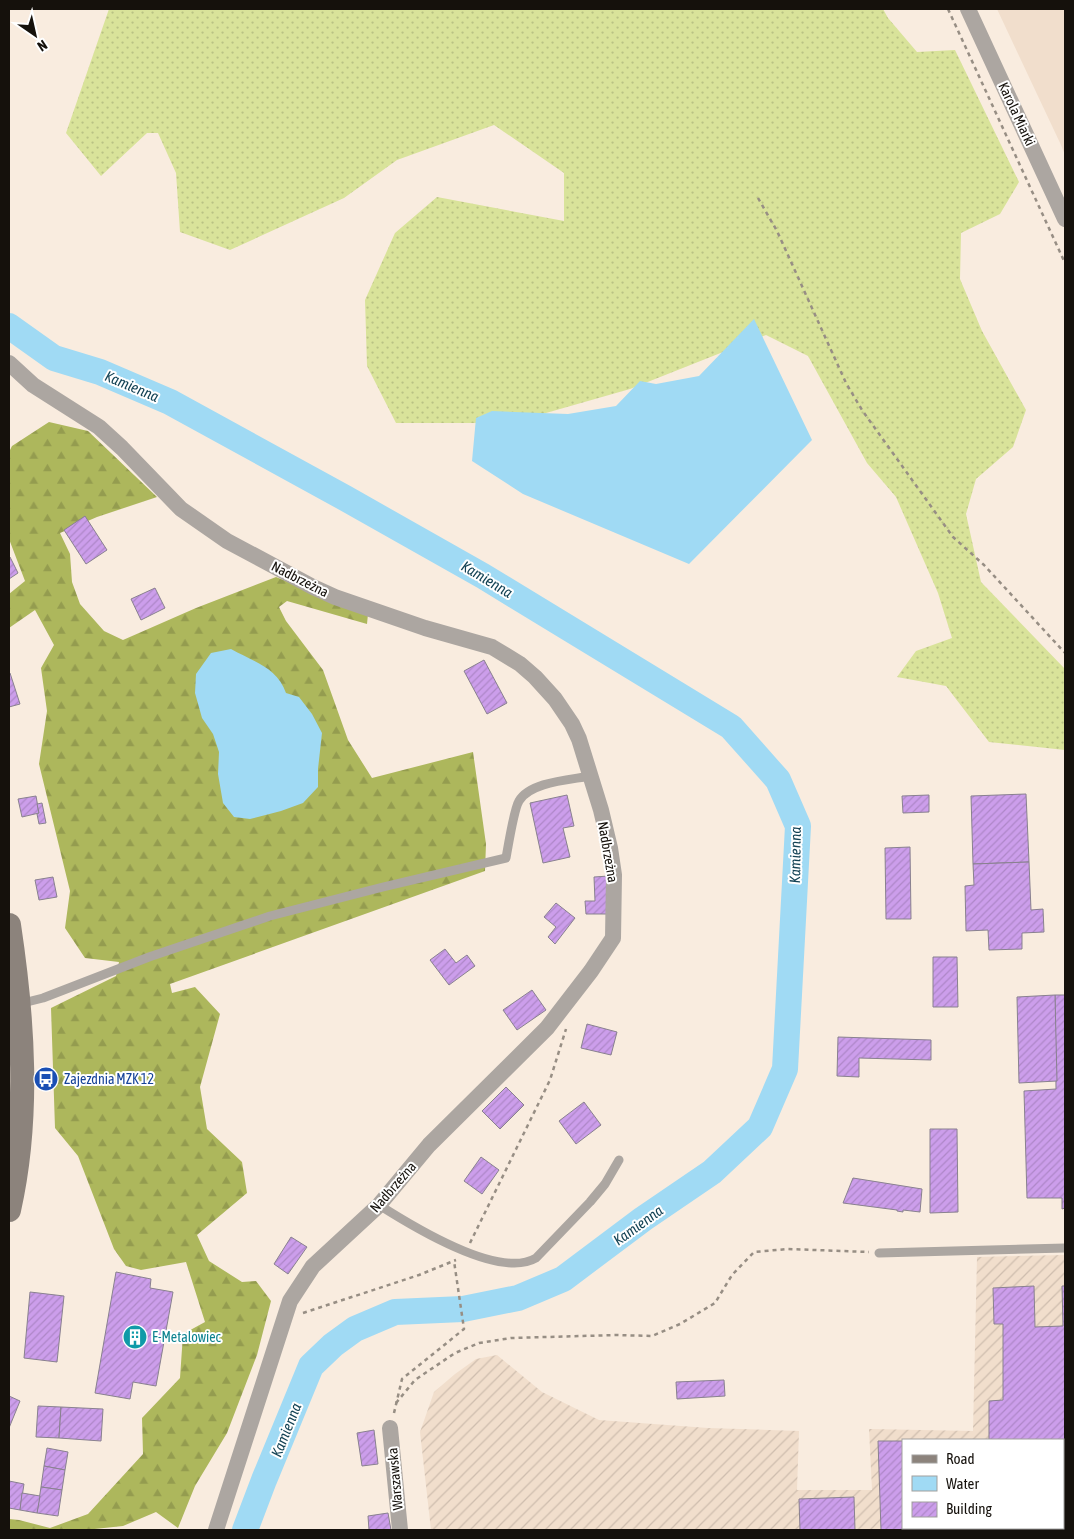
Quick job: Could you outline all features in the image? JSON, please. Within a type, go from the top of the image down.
[{"type":"street","name":"Karola Miarki","points":[[968,9],[1065,219]]},
{"type":"street","name":"Nadbrzeżna","points":[[9,363],[33,385],[99,428],[122,448],[181,509],[227,541],[313,587],[336,597],[425,628],[492,647],[520,664],[564,711],[578,739],[606,829],[614,875],[615,907],[612,938],[608,947],[547,1028],[429,1145],[380,1205],[313,1266],[290,1301],[216,1530]]},
{"type":"street","points":[[9,925],[15,1010],[17,1161],[9,1210]]},
{"type":"street","name":"Warszawska","points":[[390,1428],[400,1530]]},
{"type":"lane","points":[[15,1010],[149,957],[270,916],[506,858],[518,802],[530,789],[590,776]]},
{"type":"lane","points":[[380,1205],[405,1221],[465,1252],[494,1260],[517,1263],[529,1262],[536,1258],[590,1202],[605,1184],[619,1160]]},
{"type":"lane","points":[[879,1253],[1065,1248]]},
{"type":"path","points":[[948,9],[1065,263]]},
{"type":"path","points":[[758,198],[777,231],[842,375],[862,410],[953,537],[984,565],[1065,653]]},
{"type":"path","points":[[296,1315],[454,1262],[465,1252],[478,1230],[550,1080],[567,1027]]},
{"type":"path","points":[[454,1262],[464,1329],[402,1379],[396,1403],[415,1380],[455,1353],[480,1343],[511,1338],[652,1336],[680,1324],[715,1302],[732,1274],[754,1252],[788,1249],[879,1253]]},
{"type":"shaded area","points":[[997,9],[1065,9],[1065,155],[1061,145]]},
{"type":"shaded area","points":[[1065,1255],[1065,1530],[431,1530],[420,1432],[434,1392],[476,1359],[497,1355],[542,1392],[599,1420],[708,1428],[799,1431],[797,1490],[872,1490],[869,1429],[973,1431],[977,1257]]},
{"type":"green space","points":[[109,9],[883,9],[888,18],[917,52],[955,50],[1019,182],[1000,214],[961,233],[960,279],[982,331],[1026,410],[1013,447],[976,479],[966,514],[981,582],[1065,669],[1065,750],[989,742],[946,686],[897,677],[916,651],[952,638],[938,593],[896,497],[867,463],[808,356],[766,335],[630,389],[511,423],[396,423],[367,366],[365,300],[395,233],[437,197],[564,221],[564,173],[494,125],[397,160],[344,198],[230,250],[180,232],[176,173],[158,133],[147,133],[101,176],[66,133]]},
{"type":"green space","points":[[49,422],[88,431],[157,497],[97,517],[60,533],[70,554],[72,582],[80,604],[104,631],[123,640],[196,608],[276,577],[368,614],[367,624],[287,601],[279,607],[286,621],[323,670],[348,740],[372,778],[473,752],[486,844],[485,871],[170,984],[172,993],[195,987],[220,1014],[200,1087],[207,1129],[242,1162],[247,1193],[197,1235],[209,1261],[242,1282],[256,1281],[271,1301],[257,1355],[227,1433],[195,1486],[178,1528],[156,1512],[123,1526],[85,1530],[9,1530],[9,1519],[50,1528],[88,1514],[143,1454],[142,1418],[180,1378],[183,1334],[205,1322],[186,1262],[141,1270],[126,1266],[114,1249],[78,1156],[55,1128],[51,1008],[116,976],[119,962],[85,958],[65,928],[70,891],[39,764],[47,711],[41,668],[54,645],[35,610],[9,628],[9,594],[25,581],[9,539],[9,452],[12,446]]},
{"type":"water","points":[[754,319],[812,440],[689,564],[523,494],[472,461],[476,418],[492,411],[568,414],[616,406],[640,381],[656,384],[699,376]]},
{"type":"water","points":[[231,649],[271,671],[282,684],[286,693],[299,697],[312,714],[322,733],[318,787],[303,803],[250,819],[234,817],[223,803],[218,774],[219,752],[213,734],[202,718],[195,693],[196,674],[211,653]]},
{"type":"building","points":[[85,516],[107,550],[86,564],[64,530]]},
{"type":"building","points":[[9,558],[18,573],[9,579]]},
{"type":"building","points":[[155,588],[165,608],[141,620],[131,599]]},
{"type":"building","points":[[484,660],[507,703],[487,714],[464,671]]},
{"type":"building","points":[[9,674],[20,704],[9,707]]},
{"type":"building","points":[[1026,794],[1029,862],[973,864],[971,796]]},
{"type":"building","points":[[567,795],[574,826],[563,828],[570,857],[543,863],[530,803]]},
{"type":"building","points":[[929,795],[929,812],[903,813],[902,796]]},
{"type":"building","points":[[36,796],[39,813],[22,817],[18,799]]},
{"type":"building","points":[[42,803],[46,823],[39,824],[37,804]]},
{"type":"building","points":[[910,847],[911,919],[886,919],[885,848]]},
{"type":"building","points":[[1029,862],[1031,910],[1043,909],[1044,932],[1022,933],[1022,949],[989,950],[988,930],[966,931],[965,886],[974,885],[973,864]]},
{"type":"building","points":[[609,876],[610,914],[586,914],[585,901],[595,901],[594,877]]},
{"type":"building","points":[[53,877],[57,897],[39,900],[35,880]]},
{"type":"building","points":[[556,903],[575,918],[555,944],[548,937],[556,927],[544,917]]},
{"type":"building","points":[[445,949],[456,963],[467,955],[475,966],[449,985],[430,960]]},
{"type":"building","points":[[933,957],[957,957],[958,1007],[933,1007]]},
{"type":"building","points":[[532,990],[546,1010],[517,1030],[503,1010]]},
{"type":"building","points":[[1055,995],[1065,995],[1065,1208],[1062,1209],[1062,1198],[1027,1198],[1024,1091],[1056,1089]]},
{"type":"building","points":[[1055,995],[1057,1081],[1019,1083],[1017,997]]},
{"type":"building","points":[[587,1024],[617,1032],[611,1055],[581,1048]]},
{"type":"building","points":[[838,1037],[931,1040],[931,1060],[859,1058],[859,1077],[837,1076]]},
{"type":"building","points":[[506,1087],[524,1105],[500,1129],[482,1111]]},
{"type":"building","points":[[584,1102],[601,1125],[576,1144],[559,1121]]},
{"type":"building","points":[[930,1129],[957,1129],[958,1212],[930,1213]]},
{"type":"building","points":[[481,1157],[499,1170],[482,1194],[464,1181]]},
{"type":"building","points":[[853,1178],[922,1189],[920,1212],[903,1210],[903,1212],[843,1203]]},
{"type":"building","points":[[291,1237],[307,1247],[288,1274],[274,1264]]},
{"type":"building","name":"E-Metalowiec","points":[[116,1272],[151,1279],[150,1288],[173,1292],[156,1386],[133,1382],[130,1399],[95,1393]]},
{"type":"building","points":[[1034,1286],[1035,1327],[1063,1326],[1062,1286],[1065,1286],[1065,1465],[1064,1439],[989,1439],[989,1401],[1003,1400],[1003,1324],[994,1324],[993,1288]]},
{"type":"building","points":[[30,1292],[64,1296],[57,1362],[24,1358]]},
{"type":"building","points":[[724,1380],[725,1396],[677,1399],[676,1382]]},
{"type":"building","points":[[9,1396],[20,1401],[9,1428]]},
{"type":"building","points":[[38,1406],[61,1407],[59,1438],[36,1437]]},
{"type":"building","points":[[61,1407],[103,1409],[101,1441],[59,1438]]},
{"type":"building","points":[[374,1430],[378,1464],[362,1466],[357,1433]]},
{"type":"building","points":[[878,1441],[902,1441],[902,1529],[974,1529],[974,1530],[881,1530]]},
{"type":"building","points":[[47,1448],[68,1452],[65,1470],[44,1466]]},
{"type":"building","points":[[44,1466],[65,1470],[62,1490],[41,1487]]},
{"type":"building","points":[[9,1481],[24,1484],[20,1510],[9,1508]]},
{"type":"building","points":[[41,1487],[62,1490],[58,1516],[37,1513]]},
{"type":"building","points":[[22,1493],[40,1496],[37,1513],[20,1510]]},
{"type":"building","points":[[854,1497],[855,1530],[800,1530],[799,1499]]},
{"type":"building","points":[[388,1513],[391,1530],[369,1530],[368,1516]]},
{"type":"building","points":[[991,1529],[1034,1529],[1034,1530]]},
{"type":"waterway","name":"Kamienna","points":[[9,326],[54,358],[100,372],[170,402],[345,498],[483,576],[731,727],[778,780],[798,826],[785,1069],[760,1127],[712,1172],[643,1219],[563,1279],[518,1298],[463,1309],[395,1312],[355,1329],[333,1345],[311,1366],[245,1530]]},
{"type":"place","name":"Zajezdnia MZK 12","points":[[46,1079]]},
{"type":"place","name":"E-Metalowiec","points":[[135,1337]]}]
